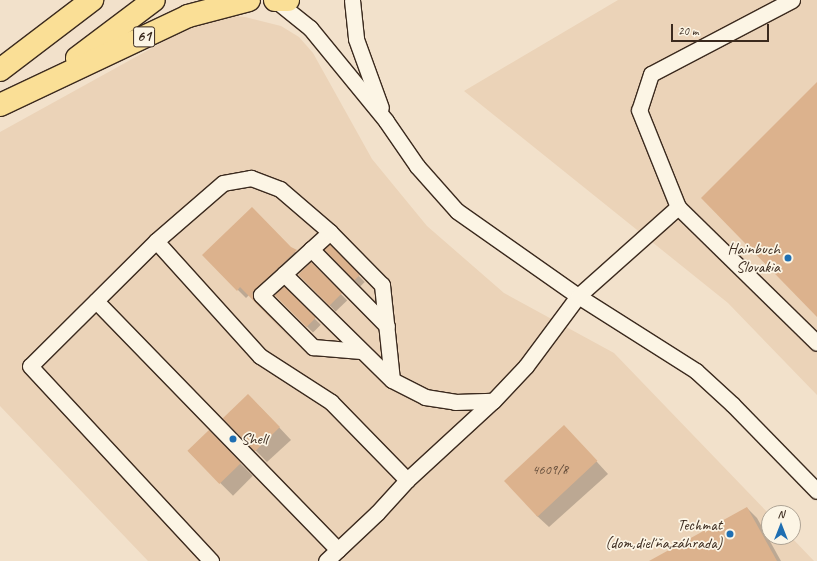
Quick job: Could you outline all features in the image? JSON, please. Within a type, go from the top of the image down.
[{"type":"main road","points":[[0,70],[92,0]]},
{"type":"main road","name":"61","points":[[43,84],[154,0]]},
{"type":"main road","name":"61","points":[[0,105],[188,16],[249,0]]},
{"type":"main road","points":[[275,0],[288,0]]},
{"type":"lane","points":[[275,0],[310,28],[386,120],[418,166],[457,211],[578,296],[696,371],[733,404],[817,491]]},
{"type":"lane","points":[[352,0],[356,39],[386,120]]},
{"type":"lane","points":[[792,0],[651,74],[639,110],[678,207],[817,343]]},
{"type":"lane","points":[[212,561],[30,366],[156,241],[223,183],[250,178],[280,189],[330,232],[382,285],[392,380]]},
{"type":"lane","points":[[326,561],[407,480],[493,401],[526,366],[578,296],[678,207]]},
{"type":"lane","points":[[330,232],[261,296],[313,347],[361,350]]},
{"type":"lane","points":[[156,241],[260,356],[331,402],[407,480]]},
{"type":"lane","points":[[311,249],[387,326]]},
{"type":"lane","points":[[284,274],[392,380],[425,397],[455,402],[493,401]]},
{"type":"lane","points":[[96,301],[338,550]]},
{"type":"shaded area","points":[[618,0],[817,0],[817,395],[728,303],[464,91]]},
{"type":"shaded area","points":[[221,15],[245,17],[281,26],[299,37],[313,53],[372,159],[427,226],[504,293],[614,353],[761,506],[761,545],[799,545],[814,561],[148,561],[0,406],[0,132],[181,32]]},
{"type":"building","name":"Hainbuch Slovakia","points":[[817,82],[817,317],[701,198]]},
{"type":"building","points":[[252,207],[291,247],[297,250],[252,293],[255,301],[293,341],[240,287],[237,291],[202,255]]},
{"type":"building","points":[[330,244],[360,275],[354,280],[324,250]]},
{"type":"building","points":[[311,262],[342,293],[329,306],[298,275]]},
{"type":"building","points":[[284,286],[316,318],[307,327],[275,295]]},
{"type":"building","points":[[248,394],[280,427],[255,451],[223,418]]},
{"type":"building","points":[[564,425],[597,461],[537,517],[504,481]]},
{"type":"building","points":[[209,430],[241,463],[219,484],[187,451]]},
{"type":"building","name":"Techmat (dom,dieľňa,záhrada)","points":[[747,507],[761,532],[761,545],[768,545],[777,561],[649,561]]},
{"type":"place","name":"Hainbuch Slovakia","points":[[788,258]]},
{"type":"place","name":"Shell","points":[[233,439]]},
{"type":"place","name":"Techmat (dom,dieľňa,záhrada)","points":[[730,534]]}]
